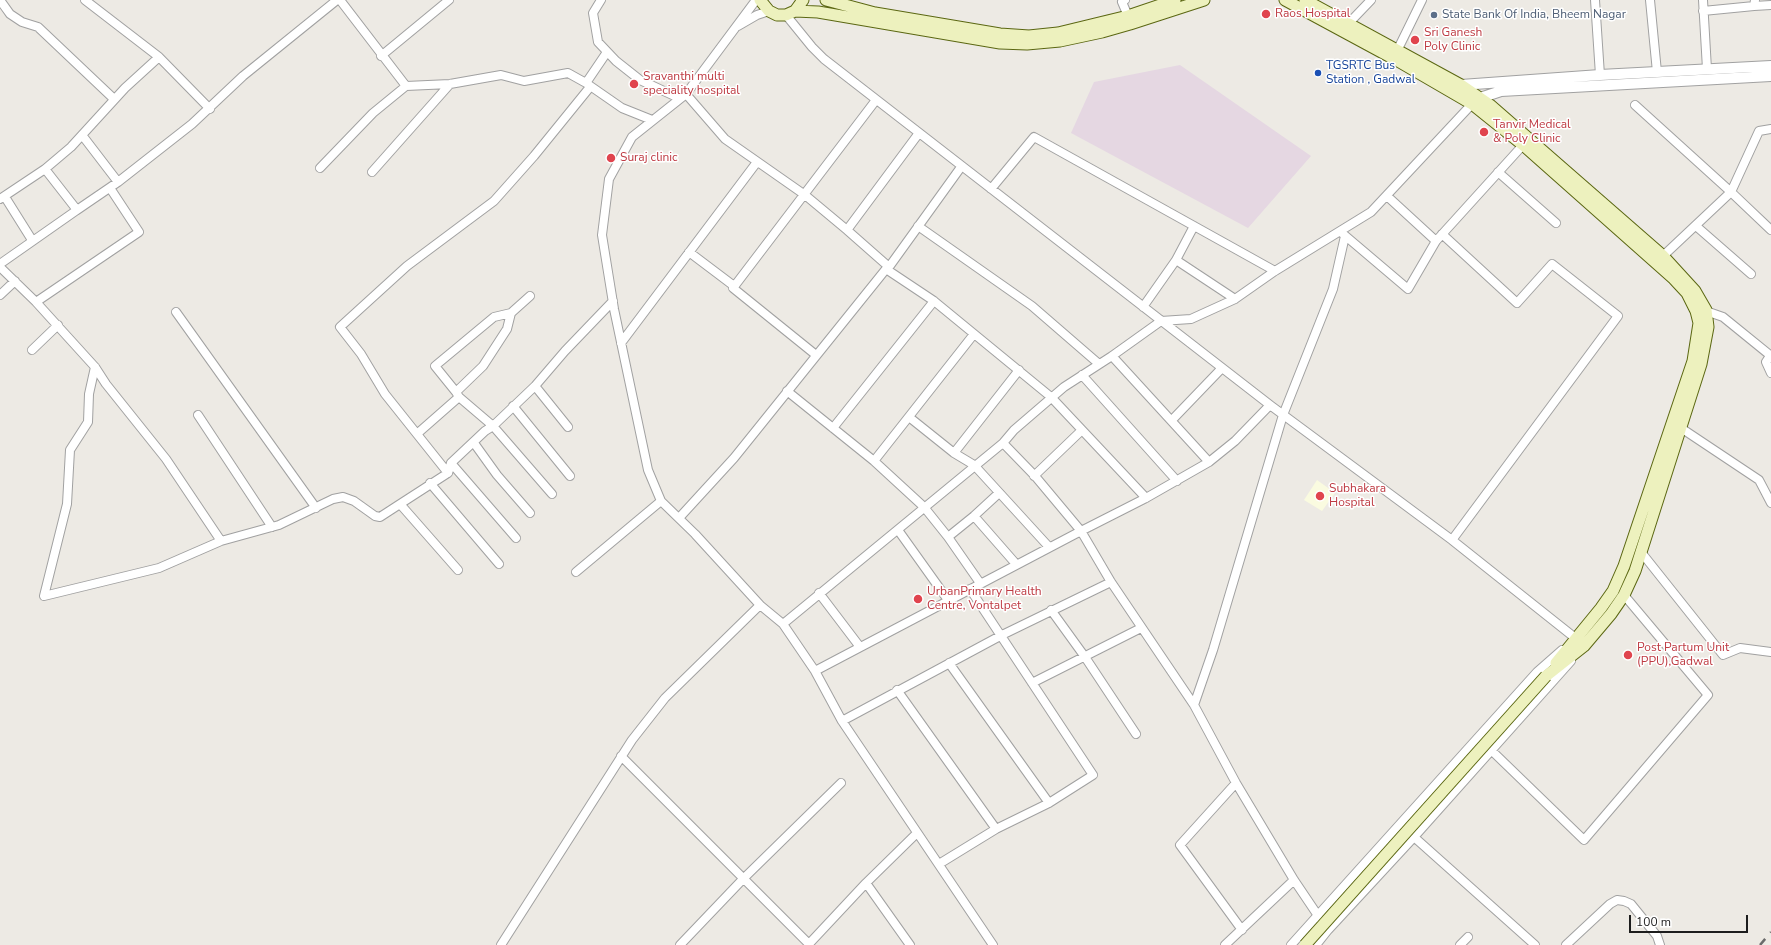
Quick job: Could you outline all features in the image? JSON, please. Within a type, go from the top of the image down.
[{"type":"main road","points":[[760,0],[769,11],[777,15],[818,12],[1000,43],[1027,44],[1060,41],[1102,32],[1204,0]]},
{"type":"main road","points":[[791,13],[803,0]]},
{"type":"main road","points":[[826,0],[875,13],[1011,35],[1029,36],[1058,33],[1128,16],[1175,0]]},
{"type":"main road","points":[[1285,0],[1456,88]]},
{"type":"main road","points":[[1304,0],[1397,51],[1476,101],[1530,138],[1663,256],[1695,291],[1708,327],[1706,344],[1681,428],[1635,571],[1624,595],[1611,614],[1584,646],[1546,676]]},
{"type":"main road","points":[[1305,945],[1546,676],[1575,637],[1601,608],[1612,591],[1624,566],[1693,361],[1701,310],[1687,293],[1674,278],[1523,145],[1476,101]]},
{"type":"street","points":[[0,0],[10,14],[22,22],[38,27],[114,99]]},
{"type":"street","points":[[85,0],[159,57],[210,109]]},
{"type":"street","points":[[0,264],[32,240],[118,182],[210,109],[243,76],[338,0],[406,86]]},
{"type":"street","points":[[381,56],[449,0]]},
{"type":"street","points":[[601,0],[594,13],[598,42],[616,61],[640,80],[682,96],[725,139],[805,195],[847,230],[888,268],[934,301],[1019,370],[1051,397],[1146,498]]},
{"type":"street","points":[[756,0],[682,96],[632,137],[609,178],[602,235],[621,343],[648,470],[661,501],[679,518],[760,605],[783,624],[815,671],[842,721],[993,945]]},
{"type":"street","points":[[1124,0],[1122,2],[1128,16]]},
{"type":"street","points":[[1348,24],[1371,0]]},
{"type":"street","points":[[1397,51],[1422,0]]},
{"type":"street","points":[[1595,0],[1600,75]]},
{"type":"street","points":[[1650,0],[1657,72]]},
{"type":"street","points":[[1703,0],[1706,70]]},
{"type":"street","points":[[1703,11],[1755,3],[1771,5]]},
{"type":"street","points":[[735,27],[757,15],[769,11]]},
{"type":"street","points":[[791,13],[812,48],[876,100],[1283,415],[1452,540],[1575,637],[1584,646],[1316,945]]},
{"type":"street","points":[[448,473],[385,394],[361,354],[340,328],[407,266],[494,201],[534,156],[588,85],[607,52]]},
{"type":"street","points":[[32,240],[2,198],[45,169],[72,148],[114,99],[159,57]]},
{"type":"street","points":[[1456,88],[1600,75],[1771,66]]},
{"type":"street","points":[[320,168],[373,113],[406,86],[450,84],[501,75],[524,81],[568,73],[622,108],[652,120]]},
{"type":"street","points":[[783,624],[819,593],[898,530],[974,465],[1003,443],[1051,397],[1082,375],[1112,356],[1161,321],[1191,319],[1235,299],[1275,272],[1343,233],[1371,212],[1476,101],[1501,91],[1771,76]]},
{"type":"street","points":[[372,172],[450,84]]},
{"type":"street","points":[[734,286],[805,195],[876,100]]},
{"type":"street","points":[[1635,105],[1771,230]]},
{"type":"street","points":[[1663,256],[1731,192],[1759,131],[1771,129]]},
{"type":"street","points":[[847,230],[919,133]]},
{"type":"street","points":[[82,135],[118,182]]},
{"type":"street","points":[[991,189],[1034,137],[1275,272]]},
{"type":"street","points":[[1343,233],[1408,289],[1436,241],[1523,145]]},
{"type":"street","points":[[621,343],[758,162]]},
{"type":"street","points":[[679,518],[734,458],[888,268],[962,167]]},
{"type":"street","points":[[45,169],[77,210]]},
{"type":"street","points":[[1498,172],[1556,223]]},
{"type":"street","points":[[36,302],[139,232],[110,188]]},
{"type":"street","points":[[1387,196],[1436,241]]},
{"type":"street","points":[[918,226],[1032,306],[1099,364]]},
{"type":"street","points":[[1143,307],[1176,260],[1194,226]]},
{"type":"street","points":[[1696,226],[1751,274]]},
{"type":"street","points":[[1194,705],[1213,650],[1283,415],[1333,289],[1343,233]]},
{"type":"street","points":[[1442,234],[1517,303],[1552,264],[1618,316],[1452,540]]},
{"type":"street","points":[[689,252],[734,286],[733,288],[816,355]]},
{"type":"street","points":[[1176,260],[1235,299]]},
{"type":"street","points":[[0,267],[58,325],[95,367],[106,384],[166,459],[221,541]]},
{"type":"street","points":[[0,295],[15,281]]},
{"type":"street","points":[[530,296],[511,312],[494,317],[435,366],[458,395],[493,426],[552,494]]},
{"type":"street","points":[[95,367],[89,394],[88,422],[70,450],[67,504],[44,596],[159,568],[221,541],[272,527],[333,499],[343,497],[354,501],[370,514],[380,517],[430,483],[448,473],[451,463],[535,386],[565,351],[613,301]]},
{"type":"street","points":[[833,428],[934,301]]},
{"type":"street","points":[[1701,310],[1723,317],[1770,356],[1766,362],[1771,373]]},
{"type":"street","points":[[176,312],[316,508]]},
{"type":"street","points":[[418,434],[458,395],[483,366],[507,328],[511,312]]},
{"type":"street","points":[[32,350],[58,325]]},
{"type":"street","points":[[874,461],[974,334]]},
{"type":"street","points":[[1112,356],[1209,462]]},
{"type":"street","points":[[1172,420],[1222,368]]},
{"type":"street","points":[[954,453],[1019,370]]},
{"type":"street","points":[[1082,375],[1177,481]]},
{"type":"street","points":[[535,386],[568,427]]},
{"type":"street","points":[[787,391],[874,461],[924,507],[948,537],[980,583]]},
{"type":"street","points":[[815,671],[1048,547],[1177,481],[1209,462],[1235,441],[1270,405]]},
{"type":"street","points":[[513,406],[570,476]]},
{"type":"street","points":[[198,415],[272,527]]},
{"type":"street","points":[[909,417],[954,453],[974,465],[1048,547]]},
{"type":"street","points":[[1681,428],[1759,480],[1771,503]]},
{"type":"street","points":[[1034,476],[1082,430]]},
{"type":"street","points":[[474,443],[498,475],[530,513]]},
{"type":"street","points":[[1003,443],[1081,530],[1111,582],[1194,705],[1236,783],[1294,880],[1328,930]]},
{"type":"street","points":[[451,463],[516,538]]},
{"type":"street","points":[[430,483],[499,564]]},
{"type":"street","points":[[948,537],[974,516],[999,492]]},
{"type":"street","points":[[576,572],[661,501]]},
{"type":"street","points":[[400,504],[458,570]]},
{"type":"street","points":[[974,516],[1016,564]]},
{"type":"street","points":[[898,530],[948,600]]},
{"type":"street","points":[[1641,552],[1723,655],[1740,648],[1771,652]]},
{"type":"street","points":[[842,721],[897,690],[1002,635],[1111,582]]},
{"type":"street","points":[[939,864],[996,829],[1048,803],[1093,775],[1002,635],[970,589]]},
{"type":"street","points":[[819,593],[860,647]]},
{"type":"street","points":[[1491,750],[1584,840],[1708,695],[1624,595]]},
{"type":"street","points":[[501,945],[621,756],[665,698],[760,605]]},
{"type":"street","points":[[1051,610],[1085,657],[1136,734]]},
{"type":"street","points":[[1032,683],[1141,628]]},
{"type":"street","points":[[1291,945],[1317,914],[1537,672],[1575,637]]},
{"type":"street","points":[[949,663],[1048,803]]},
{"type":"street","points":[[897,690],[996,829]]},
{"type":"street","points":[[621,756],[808,945],[866,883],[917,833]]},
{"type":"street","points":[[680,945],[743,879],[841,783]]},
{"type":"street","points":[[1236,783],[1180,845],[1242,930]]},
{"type":"street","points":[[1414,837],[1535,945]]},
{"type":"street","points":[[1225,945],[1294,880]]},
{"type":"street","points":[[866,883],[910,945]]},
{"type":"street","points":[[1566,945],[1610,904],[1617,900],[1631,904],[1657,936],[1660,945]]},
{"type":"street","points":[[1460,945],[1468,937]]},
{"type":"shaded area","points":[[1180,65],[1311,156],[1248,228],[1071,133],[1094,82]]},
{"type":"shaded area","name":"Subhakara Hospital","points":[[1317,480],[1335,493],[1322,511],[1304,500]]},
{"type":"railway","points":[[1760,945],[1771,932]]},
{"type":"place","name":"Raos Hospital","points":[[1266,14]]},
{"type":"place","name":"State Bank Of India, Bheem Nagar","points":[[1434,15]]},
{"type":"place","name":"Sri Ganesh Poly Clinic","points":[[1415,40]]},
{"type":"place","name":"TGSRTC Bus Station , Gadwal","points":[[1318,73]]},
{"type":"place","name":"Sravanthi multi speciality hospital","points":[[634,84]]},
{"type":"place","name":"Tanvir Medical & Poly Clinic","points":[[1484,132]]},
{"type":"place","name":"Suraj clinic","points":[[611,158]]},
{"type":"place","name":"Subhakara Hospital","points":[[1320,496]]},
{"type":"place","name":"UrbanPrimary Health Centre, Vontalpet","points":[[918,599]]},
{"type":"place","name":"Post Partum Unit (PPU),Gadwal","points":[[1628,655]]}]
